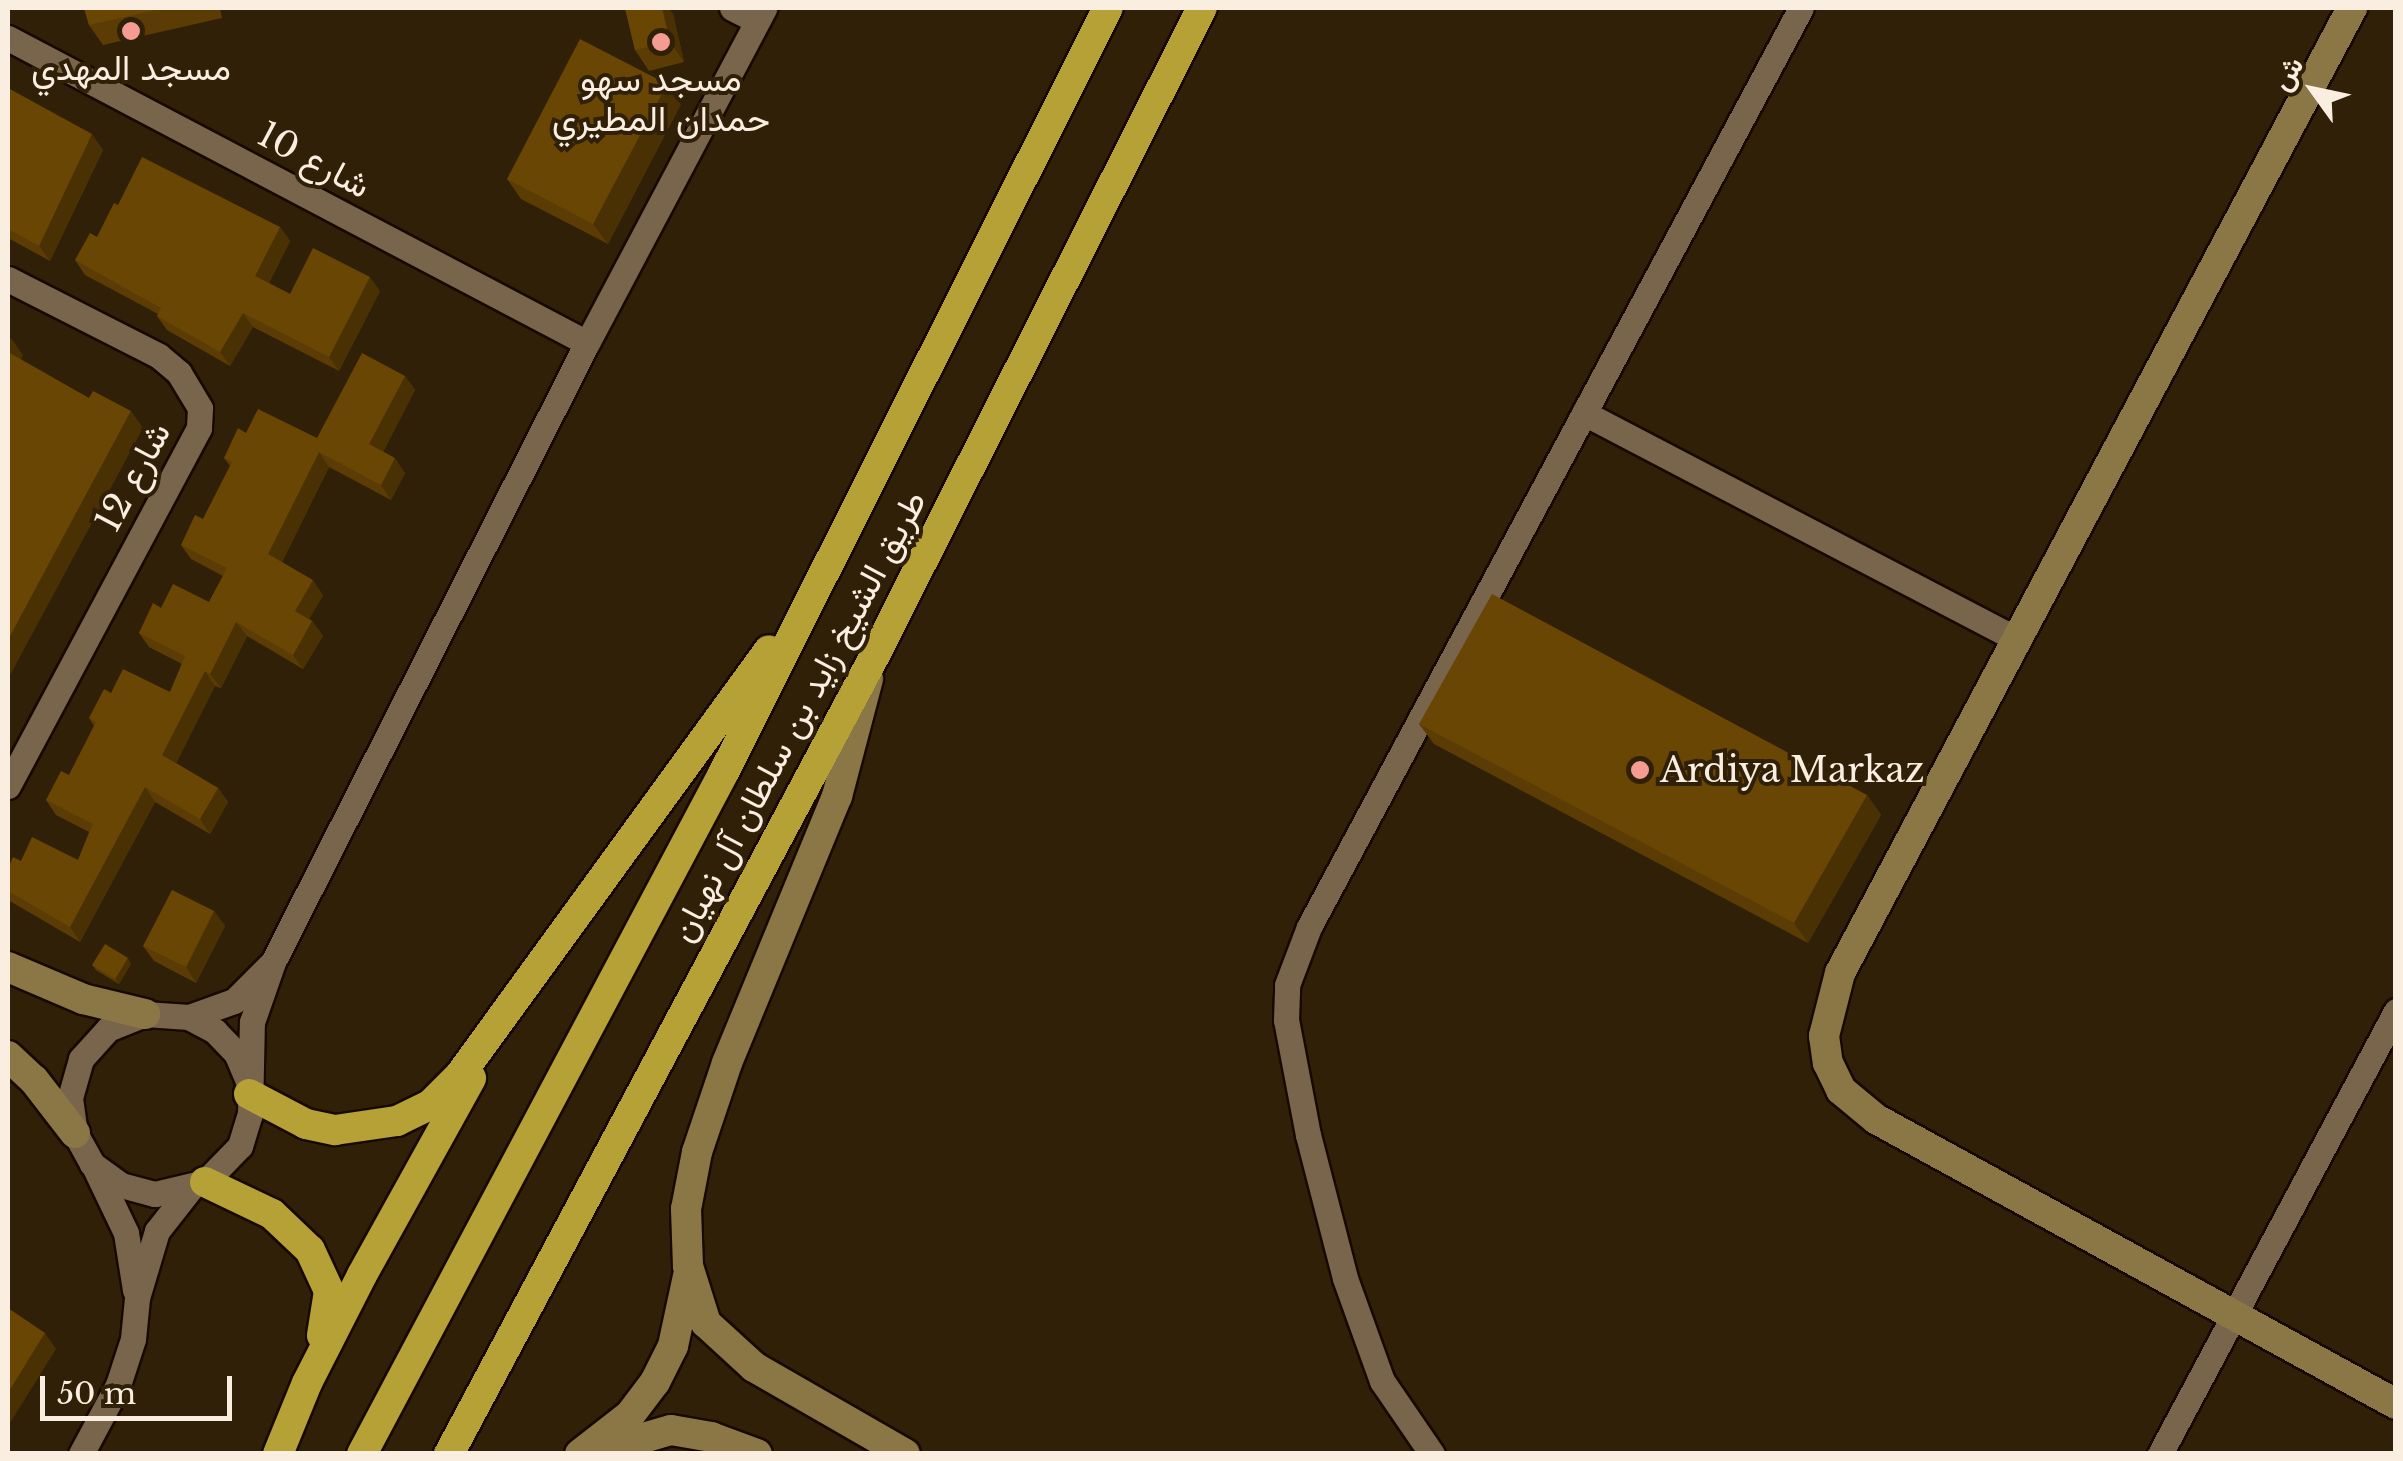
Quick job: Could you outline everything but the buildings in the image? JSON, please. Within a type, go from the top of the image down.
[{"type":"highway","name":"طريق الشيخ زايد بن سلطان آل نهيان","points":[[362,1454],[819,584],[1108,8]]},
{"type":"highway","name":"طريق الشيخ زايد بن سلطان آل نهيان","points":[[450,1454],[875,655],[1202,8]]},
{"type":"highway","points":[[248,1088],[306,1124],[336,1130],[397,1121],[430,1104],[460,1075],[532,970],[819,584]]},
{"type":"highway","points":[[278,1454],[307,1383],[406,1193],[532,970]]},
{"type":"highway","points":[[198,1185],[272,1214],[296,1231],[322,1269],[329,1291],[326,1320],[307,1383]]},
{"type":"street","points":[[81,1454],[118,1385],[134,1339],[137,1298],[157,1231],[240,1146],[250,1114],[252,1022],[273,962],[587,344],[761,14],[732,8]]},
{"type":"street","points":[[1432,1454],[1382,1381],[1345,1278],[1308,1135],[1286,1020],[1286,985],[1309,927],[1801,8]]},
{"type":"street","points":[[2352,8],[2014,638],[1840,973],[1824,1036],[1828,1063],[1841,1090],[1876,1119],[2396,1404]]},
{"type":"street","name":"شارع 10","points":[[8,38],[587,344]]},
{"type":"street","name":"شارع 12","points":[[8,278],[159,356],[179,373],[200,408],[199,428],[8,786]]},
{"type":"street","points":[[1584,413],[2014,638]]},
{"type":"street","points":[[580,1454],[630,1415],[655,1382],[673,1346],[684,1306],[688,1266],[686,1209],[697,1152],[727,1063],[837,796],[875,655]]},
{"type":"street","points":[[8,967],[83,998],[145,1014],[188,1017],[234,1002],[273,962]]},
{"type":"street","points":[[2160,1454],[2396,1011]]},
{"type":"street","points":[[75,1133],[70,1098],[82,1059],[108,1029],[145,1014]]},
{"type":"street","points":[[188,1017],[215,1031],[236,1053],[248,1088]]},
{"type":"street","points":[[8,1056],[34,1080],[75,1133],[92,1164],[126,1234],[137,1298]]},
{"type":"street","points":[[92,1164],[121,1185],[155,1194],[198,1185]]},
{"type":"street","points":[[688,1266],[706,1323],[754,1367],[905,1454]]},
{"type":"street","points":[[591,1454],[671,1430],[711,1437],[757,1454]]},
{"type":"place","name":"مسجد المهدي","points":[[131,31]]},
{"type":"place","name":"مسجد سهو حمدان المطيري","points":[[661,42]]},
{"type":"place","name":"Ardiya Markaz","points":[[1640,770]]}]
